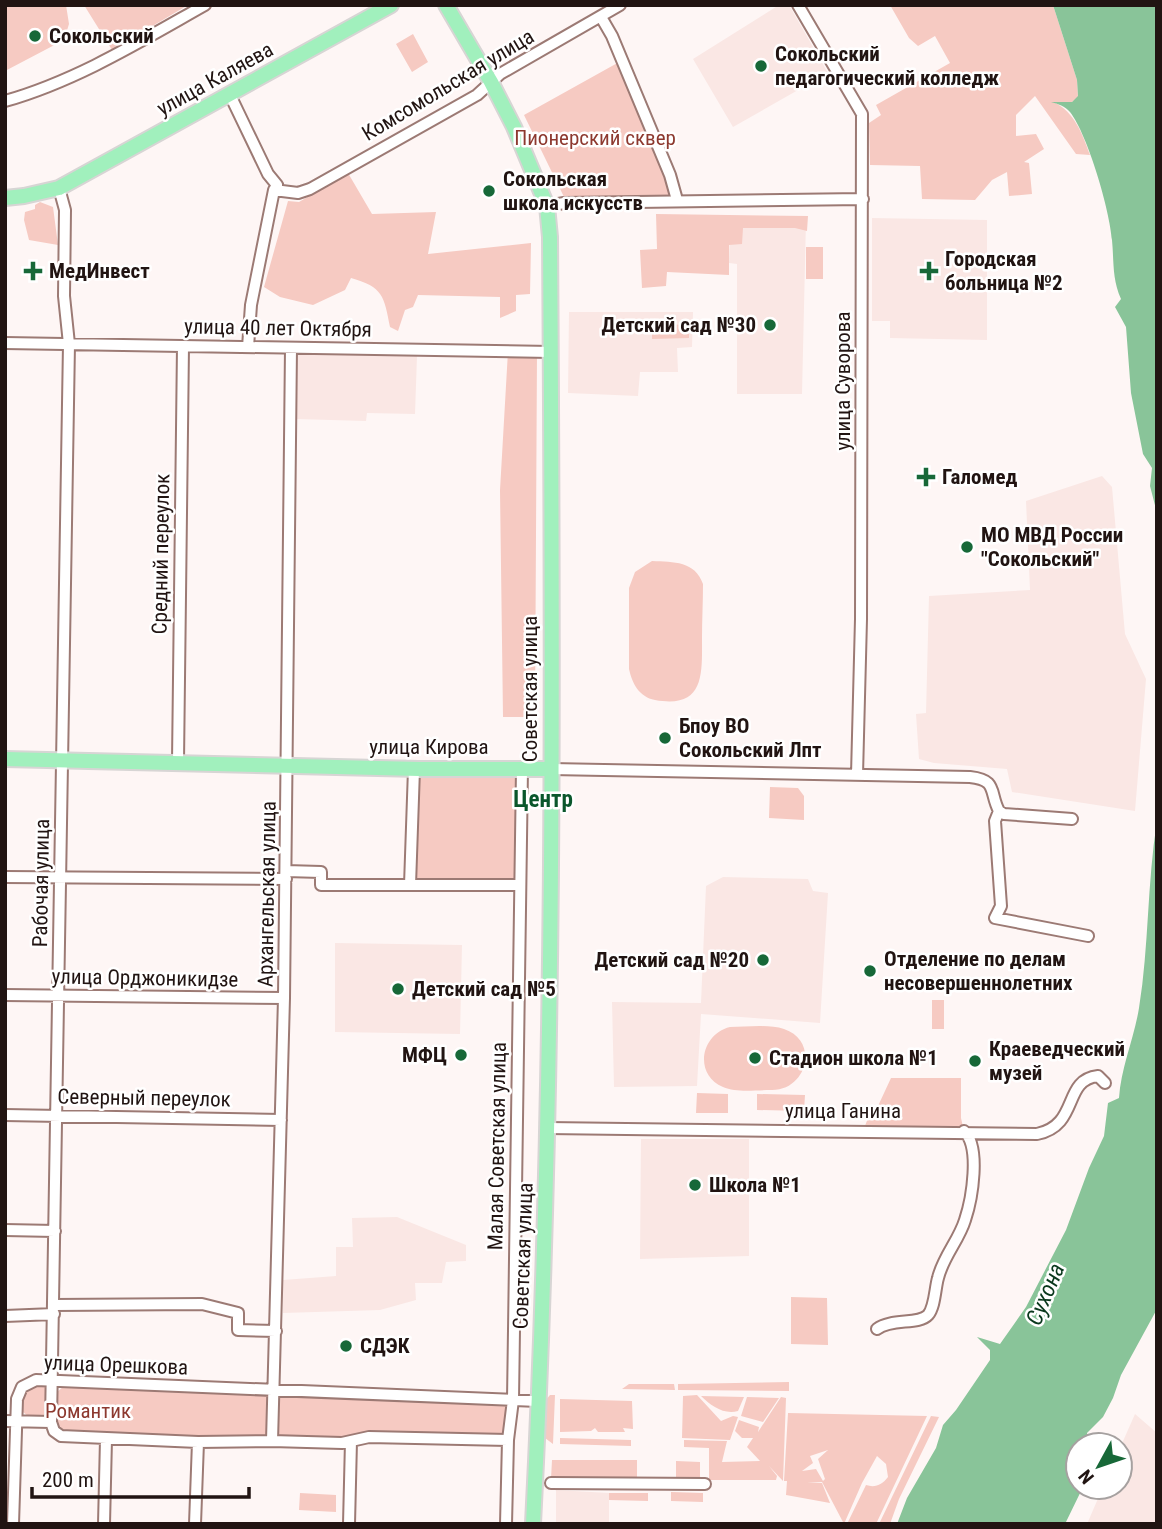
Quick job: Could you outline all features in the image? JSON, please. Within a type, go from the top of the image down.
[{"type":"main road","name":"улица Каляева","points":[[5,198],[59,188],[391,5]]},
{"type":"main road","name":"Советская улица","points":[[446,5],[514,127],[547,206],[550,237],[551,769],[547,1128],[533,1524]]},
{"type":"main road","name":"улица Кирова","points":[[5,759],[414,769],[551,769]]},
{"type":"street","points":[[5,101],[34,93],[114,55],[205,5]]},
{"type":"street","name":"Комсомольская улица","points":[[274,190],[298,193],[310,189],[477,95],[500,74],[620,5]]},
{"type":"street","name":"улица Суворова","points":[[798,5],[862,114],[861,607],[857,775]]},
{"type":"street","points":[[600,17],[612,36],[660,150],[677,201]]},
{"type":"street","points":[[230,95],[268,174],[277,185],[251,305],[248,347]]},
{"type":"street","name":"Рабочая улица","points":[[51,1422],[54,1380],[69,344],[64,296],[65,210],[59,188]]},
{"type":"street","points":[[547,206],[564,203],[863,200]]},
{"type":"street","name":"улица 40 лет Октября","points":[[5,343],[551,352]]},
{"type":"street","name":"Средний переулок","points":[[178,762],[183,346]]},
{"type":"street","name":"Архангельская улица","points":[[272,1441],[284,998],[291,348]]},
{"type":"street","points":[[410,885],[414,769]]},
{"type":"street","name":"Малая Советская улица","points":[[506,1524],[513,1401],[522,769]]},
{"type":"street","name":"улица Кирова","points":[[551,769],[981,778],[991,786],[999,811]]},
{"type":"street","points":[[1072,819],[1004,814],[999,811],[995,821],[1001,906],[995,918],[1088,936]]},
{"type":"street","points":[[5,877],[286,875],[321,872],[321,885],[520,885]]},
{"type":"street","name":"улица Орджоникидзе","points":[[5,995],[284,998]]},
{"type":"street","name":"улица Ганина","points":[[547,1128],[1044,1132],[1059,1124],[1067,1114],[1077,1086],[1087,1077],[1098,1076],[1105,1083]]},
{"type":"street","name":"Северный переулок","points":[[5,1115],[281,1120]]},
{"type":"street","points":[[877,1329],[888,1322],[924,1317],[930,1311],[938,1278],[965,1221],[973,1176],[973,1148],[964,1131]]},
{"type":"street","points":[[5,1230],[55,1231]]},
{"type":"street","points":[[5,1316],[54,1310],[202,1304],[238,1312],[237,1330],[276,1331]]},
{"type":"street","name":"улица Орешкова","points":[[11,1422],[22,1387],[36,1380],[538,1401]]},
{"type":"street","points":[[13,1524],[11,1422],[51,1422],[54,1431],[61,1436],[106,1439],[342,1443],[369,1437],[509,1440]]},
{"type":"street","points":[[104,1524],[106,1439]]},
{"type":"street","points":[[349,1524],[351,1441]]},
{"type":"street","points":[[195,1524],[198,1442]]},
{"type":"street","points":[[551,1483],[705,1484]]},
{"type":"shaded area","name":"Сокольский педагогический колледж","points":[[779,5],[789,5],[828,73],[733,127],[693,59]]},
{"type":"shaded area","name":"Городская больница №2","points":[[872,218],[987,220],[987,340],[890,338],[890,321],[872,321]]},
{"type":"shaded area","name":"Детский сад №30","points":[[806,220],[802,394],[737,394],[737,264],[729,263],[730,222]]},
{"type":"shaded area","points":[[569,312],[693,312],[692,347],[677,348],[678,372],[640,372],[638,396],[568,393]]},
{"type":"shaded area","points":[[296,354],[417,356],[415,414],[367,413],[366,421],[296,419]]},
{"type":"shaded area","points":[[1102,476],[1112,487],[1125,634],[1146,679],[1135,811],[1012,792],[1007,769],[934,763],[919,759],[916,714],[926,713],[929,596],[1030,590],[1026,501]]},
{"type":"shaded area","name":"Детский сад №20","points":[[723,877],[808,879],[813,891],[828,893],[820,1023],[701,1014],[697,1086],[614,1087],[612,1002],[701,1003],[706,886]]},
{"type":"shaded area","name":"Детский сад №5","points":[[335,943],[462,945],[460,1034],[335,1032]]},
{"type":"shaded area","name":"Школа №1","points":[[641,1139],[749,1139],[749,1256],[640,1259]]},
{"type":"shaded area","points":[[397,1217],[466,1245],[466,1261],[446,1262],[442,1283],[415,1283],[416,1300],[380,1310],[283,1313],[283,1280],[336,1276],[336,1247],[353,1247],[352,1218]]},
{"type":"shaded area","points":[[1135,1414],[1157,1433],[1157,1524],[1087,1524],[1097,1501],[1134,1501],[1134,1431],[1128,1431]]},
{"type":"shaded area","points":[[556,1490],[609,1493],[609,1524],[556,1524]]},
{"type":"green space","name":"Сокольский","points":[[5,5],[66,5],[69,24],[64,40],[5,71]]},
{"type":"green space","points":[[84,5],[188,5],[112,50]]},
{"type":"green space","points":[[890,5],[1053,5],[1077,80],[1078,97],[1072,102],[1054,102],[1073,118],[1090,155],[1076,154],[1035,96],[1016,115],[1016,136],[1036,134],[1044,149],[1024,162],[1029,163],[1032,194],[1009,196],[1007,172],[992,180],[975,200],[922,199],[920,166],[870,165],[869,123],[881,115],[876,105],[950,63],[935,36],[918,46],[909,38]]},
{"type":"green space","points":[[413,34],[428,62],[412,72],[396,44]]},
{"type":"green space","name":"Пионерский сквер","points":[[621,61],[668,176],[672,197],[565,199],[524,115]]},
{"type":"green space","points":[[348,173],[372,214],[436,212],[428,254],[531,243],[530,294],[516,295],[516,311],[500,318],[500,297],[418,295],[413,307],[405,310],[398,331],[390,327],[380,294],[362,281],[351,278],[345,290],[313,305],[280,297],[264,287],[288,201],[299,202]]},
{"type":"green space","points":[[40,202],[53,207],[58,245],[29,240],[24,220],[25,212],[35,209],[35,205]]},
{"type":"green space","points":[[656,214],[808,216],[807,231],[795,228],[743,228],[742,244],[729,245],[729,275],[667,272],[666,286],[642,288],[640,250],[657,249]]},
{"type":"green space","points":[[806,247],[823,247],[823,279],[806,279]]},
{"type":"green space","points":[[689,324],[689,338],[652,339],[652,326]]},
{"type":"green space","points":[[508,351],[537,352],[535,717],[503,717],[500,490]]},
{"type":"green space","points":[[652,561],[683,564],[695,571],[703,584],[700,676],[692,694],[683,699],[655,700],[645,696],[634,684],[629,669],[629,588],[635,572]]},
{"type":"green space","points":[[518,772],[515,882],[412,881],[418,774]]},
{"type":"green space","points":[[770,787],[798,788],[804,796],[804,820],[769,818]]},
{"type":"green space","points":[[932,1000],[944,1000],[944,1029],[932,1029]]},
{"type":"green space","points":[[730,1027],[771,1027],[784,1029],[795,1035],[805,1054],[800,1074],[793,1083],[771,1090],[734,1090],[713,1081],[707,1073],[704,1055],[712,1038]]},
{"type":"green space","points":[[891,1078],[961,1078],[961,1118],[964,1131],[863,1131],[870,1113],[878,1106]]},
{"type":"green space","points":[[697,1093],[728,1094],[728,1113],[696,1113]]},
{"type":"green space","points":[[757,1094],[805,1095],[804,1111],[757,1110]]},
{"type":"green space","points":[[791,1297],[827,1298],[828,1345],[791,1344]]},
{"type":"green space","points":[[789,1382],[789,1391],[678,1390],[678,1384]]},
{"type":"green space","points":[[629,1384],[674,1384],[675,1390],[622,1389]]},
{"type":"green space","points":[[29,1385],[47,1387],[46,1416],[28,1416],[23,1412],[23,1390]]},
{"type":"green space","name":"Романтик","points":[[63,1387],[267,1395],[270,1399],[268,1434],[263,1438],[60,1433],[56,1428],[57,1392]]},
{"type":"green space","points":[[276,1395],[506,1405],[505,1436],[333,1439],[278,1437],[275,1433]]},
{"type":"green space","points":[[550,1395],[555,1395],[553,1444],[545,1438],[545,1401]]},
{"type":"green space","points":[[697,1395],[721,1421],[733,1416],[738,1417],[730,1440],[682,1438],[683,1396]]},
{"type":"green space","points":[[701,1396],[744,1397],[738,1411],[728,1412],[718,1409]]},
{"type":"green space","points":[[747,1397],[779,1398],[763,1422],[741,1416]]},
{"type":"green space","points":[[781,1397],[786,1398],[783,1481],[769,1466],[777,1476],[776,1480],[709,1480],[709,1448],[684,1447],[684,1440],[727,1441],[722,1462],[760,1461],[747,1447],[753,1438],[742,1438],[735,1431],[739,1420],[759,1427],[758,1432]]},
{"type":"green space","points":[[560,1399],[632,1401],[633,1429],[623,1428],[625,1432],[598,1432],[595,1428],[591,1431],[560,1432]]},
{"type":"green space","points":[[788,1413],[927,1416],[876,1524],[847,1524],[866,1485],[878,1485],[888,1477],[886,1464],[877,1456],[844,1524],[822,1482],[807,1482],[822,1483],[830,1503],[786,1495],[787,1481],[784,1481]],"holes":[[[828,1450],[818,1459],[825,1479],[823,1481],[816,1469],[802,1471],[813,1463],[810,1456]]]},
{"type":"green space","points":[[931,1416],[939,1417],[899,1499],[890,1524],[879,1524]]},
{"type":"green space","points":[[560,1438],[631,1440],[631,1446],[560,1444]]},
{"type":"green space","points":[[552,1460],[637,1460],[637,1480],[551,1479]]},
{"type":"green space","points":[[676,1461],[700,1462],[700,1480],[676,1479]]},
{"type":"green space","points":[[671,1492],[703,1493],[703,1502],[671,1501]]},
{"type":"green space","points":[[300,1493],[336,1495],[336,1512],[299,1510]]},
{"type":"green space","points":[[609,1493],[648,1493],[648,1501],[609,1500]]},
{"type":"water","points":[[1053,5],[1157,5],[1157,513],[1150,486],[1152,468],[1143,454],[1131,393],[1126,327],[1115,307],[1121,299],[1115,277],[1110,227],[1103,193],[1077,123],[1066,108],[1051,102],[1072,102],[1078,96],[1077,80]]},
{"type":"water","name":"Сухона","points":[[1157,821],[1157,1309],[1121,1375],[1103,1417],[1089,1431],[1064,1431],[1064,1501],[1076,1501],[1065,1524],[897,1524],[907,1498],[936,1448],[943,1425],[990,1360],[990,1350],[977,1337],[1000,1344],[1026,1307],[1066,1230],[1104,1136],[1108,1103],[1119,1098],[1142,985]]},
{"type":"place","name":"Сокольский","points":[[35,36]]},
{"type":"place","name":"Сокольский педагогический колледж","points":[[761,66]]},
{"type":"place","name":"Сокольская школа искусств","points":[[489,191]]},
{"type":"place","name":"МедИнвест","points":[[33,271]]},
{"type":"place","name":"Городская больница №2","points":[[929,271]]},
{"type":"place","name":"Детский сад №30","points":[[770,325]]},
{"type":"place","name":"Галомед","points":[[926,477]]},
{"type":"place","name":"МО МВД России \"Сокольский\"","points":[[967,547]]},
{"type":"place","name":"Бпоу ВО Сокольский Лпт","points":[[665,738]]},
{"type":"place","name":"Детский сад №20","points":[[763,960]]},
{"type":"place","name":"Отделение по делам несовершеннолетних","points":[[870,971]]},
{"type":"place","name":"Детский сад №5","points":[[398,989]]},
{"type":"place","name":"МФЦ","points":[[461,1055]]},
{"type":"place","name":"Стадион школа №1","points":[[755,1058]]},
{"type":"place","name":"Краеведческий музей","points":[[975,1061]]},
{"type":"place","name":"Школа №1","points":[[695,1185]]},
{"type":"place","name":"СДЭК","points":[[346,1346]]},
{"type":"district","name":"Центр","points":[[543,799]]}]
